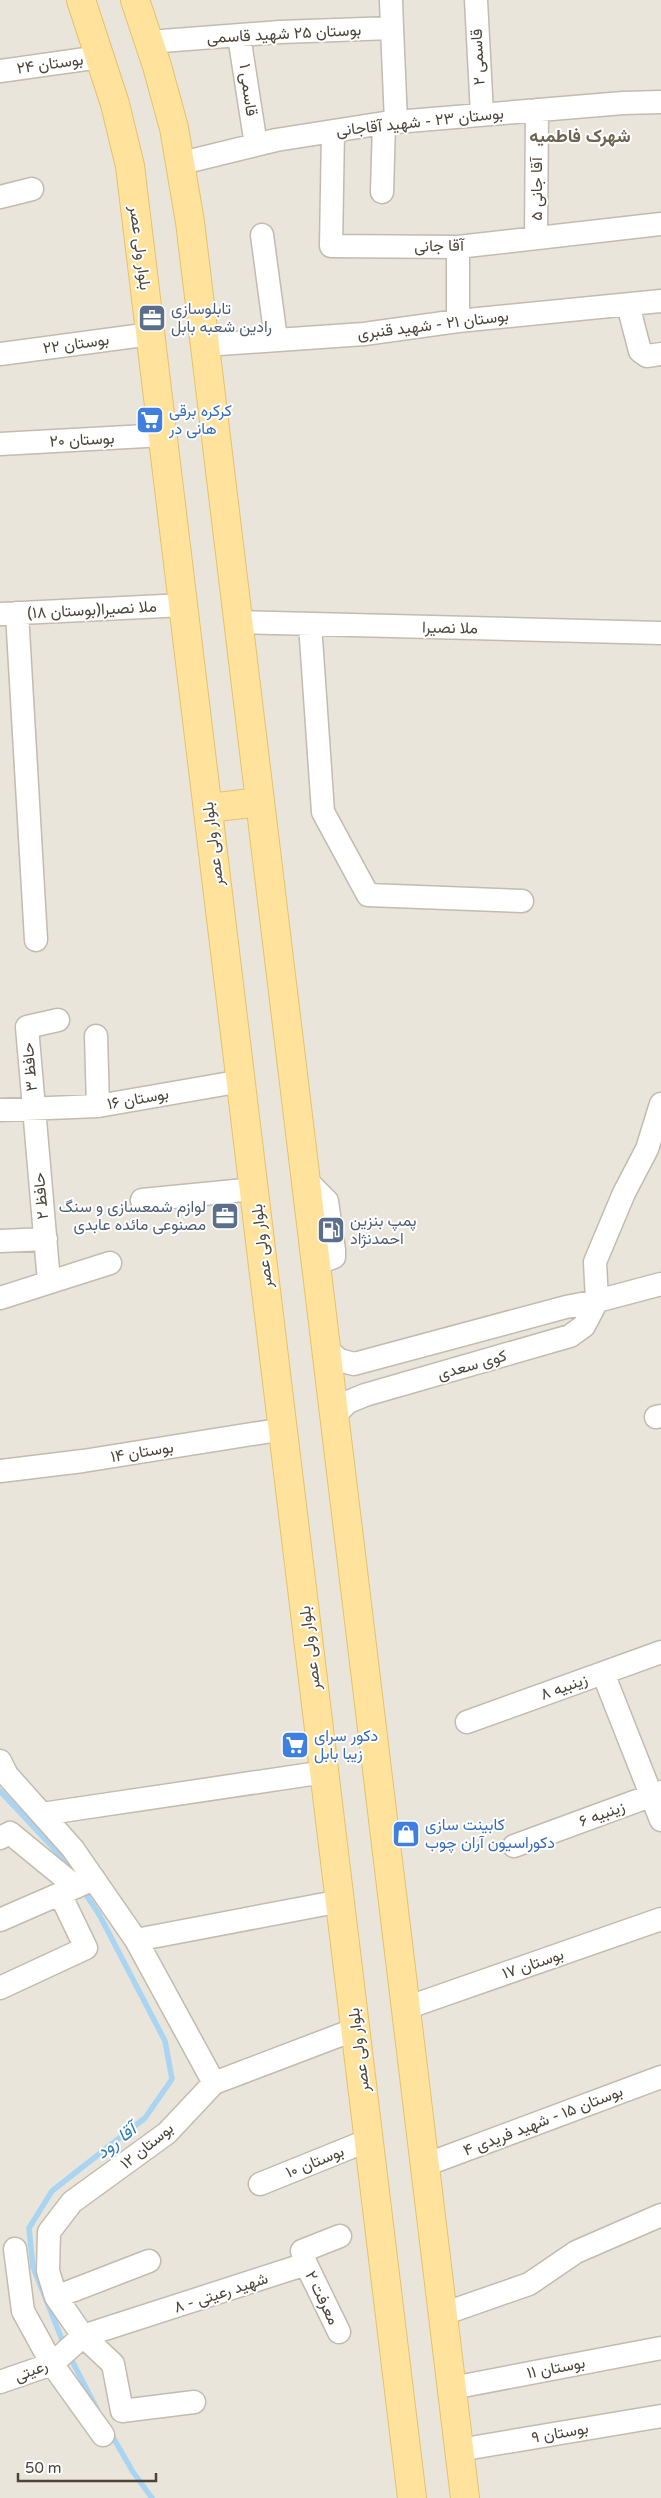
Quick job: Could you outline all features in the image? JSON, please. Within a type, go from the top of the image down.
[{"type":"main road","name":"بلوار ولی عصر","points":[[81,0],[115,104],[130,166],[152,334],[412,2498]]},
{"type":"main road","points":[[135,0],[167,99],[182,164],[465,2498]]},
{"type":"main road","points":[[209,808],[260,802]]},
{"type":"street","points":[[382,192],[390,122],[391,0]]},
{"type":"street","name":"قاسمی ۲","points":[[476,0],[482,114]]},
{"type":"street","name":"بوستان ۲۵ شهید قاسمی","points":[[150,42],[392,28]]},
{"type":"street","name":"قاسمی ۱","points":[[239,36],[256,145]]},
{"type":"street","name":"بوستان ۲۴","points":[[0,71],[100,58]]},
{"type":"street","name":"بوستان ۲۳ - شهید آقاجانی","points":[[182,164],[256,145],[390,122],[661,102]]},
{"type":"street","name":"آقا جانی ۵","points":[[536,110],[536,238]]},
{"type":"street","name":"آقا جانی","points":[[333,131],[331,246],[458,247],[661,224]]},
{"type":"street","points":[[0,197],[32,189]]},
{"type":"street","points":[[262,235],[276,339]]},
{"type":"street","points":[[458,247],[458,321]]},
{"type":"street","name":"بوستان ۲۱ - شهید قنبری","points":[[205,345],[364,334],[458,321],[661,301]]},
{"type":"street","points":[[628,305],[640,352],[647,356],[661,354]]},
{"type":"street","name":"بوستان ۲۲","points":[[0,354],[152,334]]},
{"type":"street","name":"بوستان ۲۰","points":[[0,444],[164,435]]},
{"type":"street","name":"ملا نصیرا(بوستان ۱۸)","points":[[9,614],[184,605]]},
{"type":"street","points":[[9,614],[36,940]]},
{"type":"street","name":"ملا نصیرا","points":[[238,622],[661,633]]},
{"type":"street","points":[[310,624],[323,812],[368,895],[522,901]]},
{"type":"street","name":"حافظ ۳","points":[[33,1110],[27,1027],[58,1020]]},
{"type":"street","points":[[96,1036],[98,1106]]},
{"type":"street","name":"بوستان ۱۶","points":[[0,1110],[98,1106],[242,1081]]},
{"type":"street","name":"حافظ ۲","points":[[33,1110],[49,1282]]},
{"type":"street","points":[[598,1301],[595,1262],[624,1193],[647,1149],[660,1115]]},
{"type":"street","points":[[142,1200],[255,1189]]},
{"type":"street","points":[[0,1241],[46,1239]]},
{"type":"street","points":[[0,1298],[110,1263]]},
{"type":"street","name":"کوی سعدی","points":[[326,1348],[339,1360],[354,1364],[566,1307],[598,1301],[661,1284]]},
{"type":"street","name":"کوی سعدی","points":[[334,1416],[348,1402],[365,1395],[570,1336],[584,1326],[598,1301]]},
{"type":"street","name":"بوستان ۱۴","points":[[0,1470],[83,1461],[284,1429]]},
{"type":"street","name":"زینبیه ۸","points":[[467,1722],[661,1652]]},
{"type":"street","points":[[603,1672],[656,1793],[661,1820]]},
{"type":"street","points":[[0,1761],[8,1775],[73,1848],[86,1948],[0,1988]]},
{"type":"street","points":[[42,1814],[325,1772]]},
{"type":"street","name":"زینبیه ۶","points":[[514,1846],[656,1793]]},
{"type":"street","points":[[0,1838],[10,1833],[77,1886],[136,1940],[214,2083]]},
{"type":"street","points":[[0,1920],[77,1886]]},
{"type":"street","points":[[136,1940],[340,1901]]},
{"type":"street","name":"بوستان ۱۷","points":[[406,2008],[661,1919]]},
{"type":"street","name":"بوستان ۱۲","points":[[194,2402],[122,2411],[113,2364],[83,2336],[56,2297],[48,2271],[49,2232],[72,2202],[167,2133],[214,2083],[356,2029]]},
{"type":"street","name":"بوستان ۱۵ - شهید فریدی ۴","points":[[425,2166],[661,2077]]},
{"type":"street","name":"بوستان ۱۰","points":[[260,2184],[370,2140]]},
{"type":"street","points":[[443,2314],[529,2284],[576,2252],[661,2215]]},
{"type":"street","points":[[306,2264],[302,2252],[340,2236]]},
{"type":"street","points":[[15,2249],[23,2311],[52,2364],[103,2436]]},
{"type":"street","points":[[56,2297],[149,2261]]},
{"type":"street","name":"معرفت ۲","points":[[306,2264],[339,2332]]},
{"type":"street","name":"شهید رعیتی - ۸","points":[[83,2336],[306,2264]]},
{"type":"street","name":"رعیتی","points":[[0,2382],[52,2364],[83,2336]]},
{"type":"street","name":"بوستان ۱۱","points":[[452,2388],[661,2348]]},
{"type":"street","name":"بوستان ۹","points":[[459,2450],[661,2416]]},
{"type":"shaded area","points":[[0,0],[661,0],[661,2498],[0,2498]]},
{"type":"waterway","name":"آقا رود","points":[[0,1791],[62,1857],[71,1871]]},
{"type":"waterway","name":"آقا رود","points":[[65,2347],[33,2267],[29,2228],[52,2191],[145,2118],[172,2079],[165,2041],[100,1916],[83,1890]]},
{"type":"waterway","name":"آقا رود","points":[[69,2355],[97,2409]]},
{"type":"waterway","name":"آقا رود","points":[[110,2432],[133,2472],[152,2498]]},
{"type":"place","name":"تابلوسازی رادین شعبه بابل","points":[[152,318]]},
{"type":"place","name":"کرکره برقی هانی در","points":[[150,420]]},
{"type":"place","name":"لوازم شمعسازی و سنگ مصنوعی مائده عابدی","points":[[225,1216]]},
{"type":"place","name":"پمپ بنزین احمدنژاد","points":[[331,1230]]},
{"type":"place","name":"دکور سرای زیبا بابل","points":[[295,1745]]},
{"type":"place","name":"کابینت سازی دکوراسیون آران چوب","points":[[406,1834]]},
{"type":"district","name":"شهرک فاطمیه","points":[[580,136]]}]
